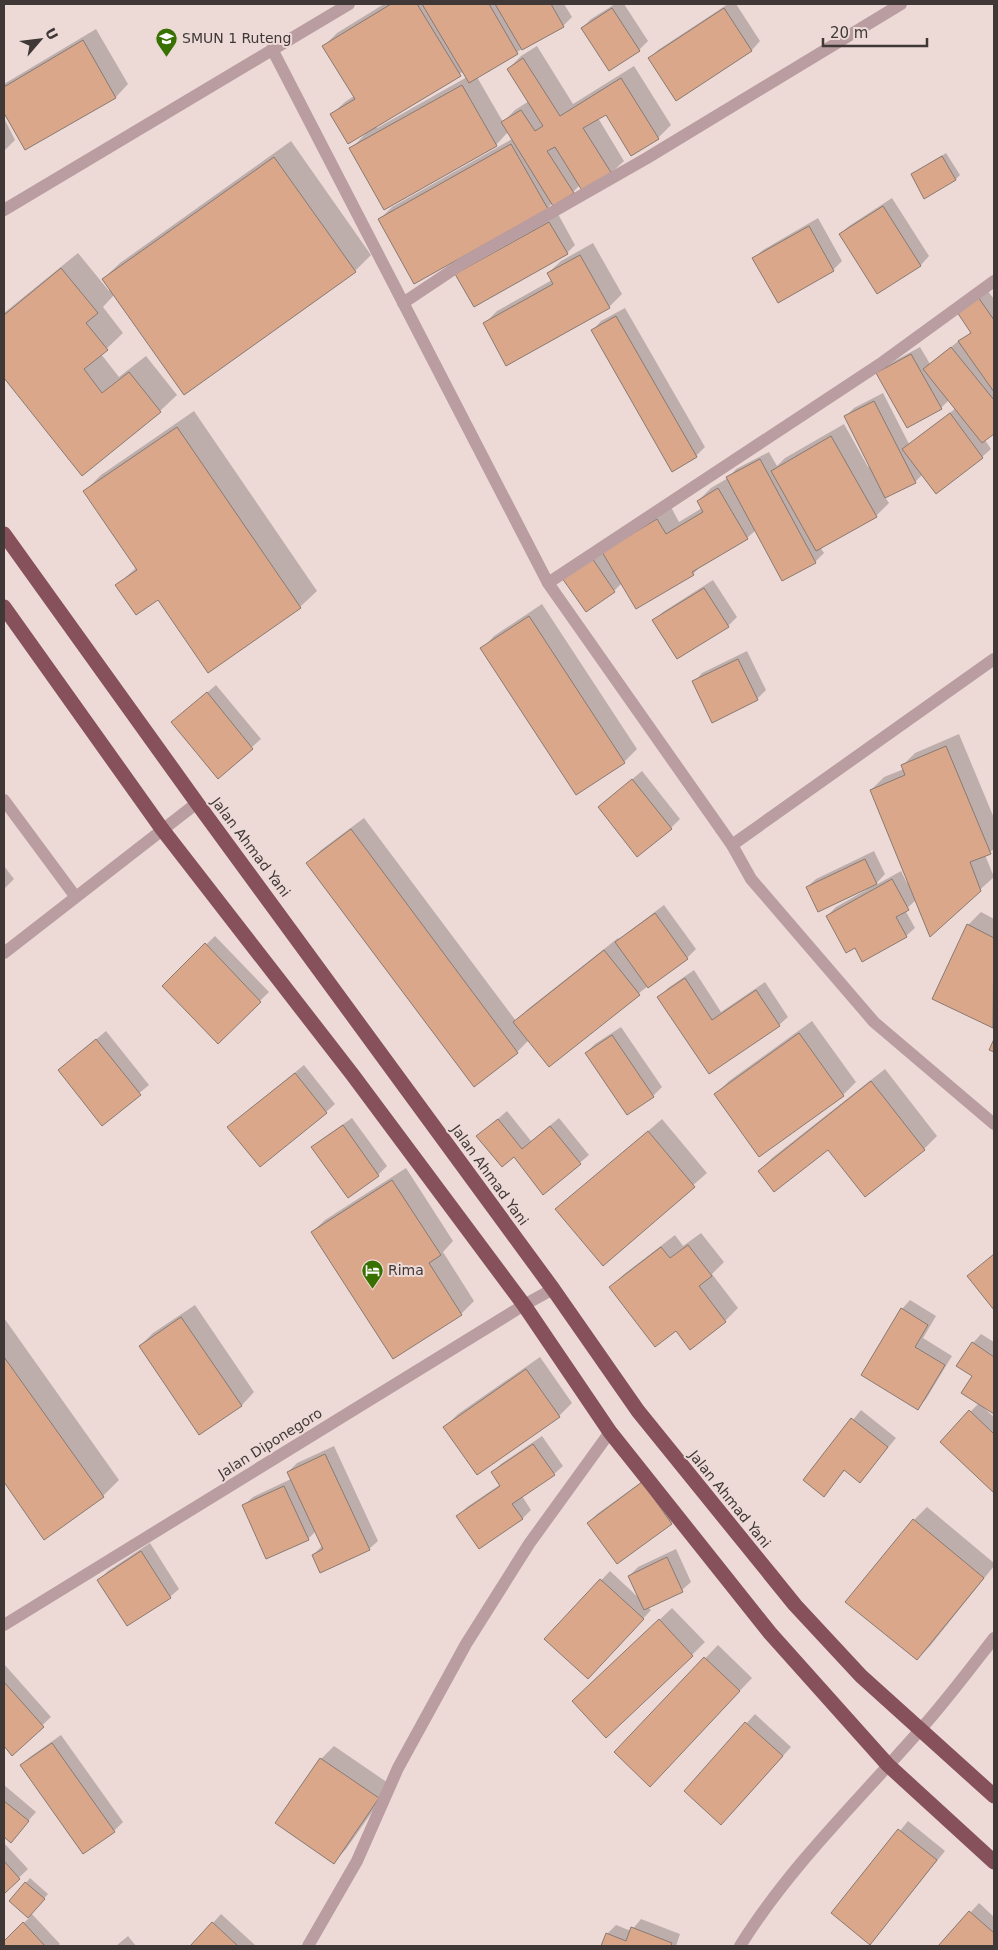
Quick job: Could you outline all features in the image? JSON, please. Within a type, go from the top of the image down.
[{"type":"highway","name":"Jalan Ahmad Yani","points":[[4,534],[197,803],[553,1289],[634,1406],[795,1606],[861,1676],[994,1796]]},
{"type":"highway","points":[[4,607],[162,829],[352,1074],[524,1304],[610,1432],[770,1633],[888,1765],[994,1862]]},
{"type":"street","points":[[4,210],[349,4]]},
{"type":"street","points":[[403,303],[463,263],[647,158],[901,4]]},
{"type":"street","points":[[272,49],[548,583],[732,845],[752,879],[874,1022],[994,1124]]},
{"type":"street","points":[[548,583],[880,364],[994,281]]},
{"type":"street","points":[[732,845],[994,659]]},
{"type":"street","points":[[4,800],[75,896]]},
{"type":"street","points":[[4,953],[197,803]]},
{"type":"street","name":"Jalan Diponegoro","points":[[4,1624],[524,1304],[553,1289]]},
{"type":"street","points":[[308,1946],[357,1861],[398,1768],[466,1644],[529,1544],[610,1432]]},
{"type":"street","points":[[740,1946],[760,1915],[806,1857],[920,1730],[994,1638]]},
{"type":"building","points":[[391,4],[417,4],[461,76],[348,144],[330,114],[355,99],[322,46]]},
{"type":"building","points":[[422,4],[489,4],[518,54],[469,83]]},
{"type":"building","points":[[495,4],[551,4],[564,27],[522,50]]},
{"type":"building","points":[[612,8],[640,51],[609,71],[581,28]]},
{"type":"building","points":[[724,8],[752,51],[676,101],[648,58]]},
{"type":"building","points":[[83,40],[116,98],[25,150],[4,113],[4,87]]},
{"type":"building","points":[[523,58],[560,116],[621,78],[659,139],[631,156],[606,115],[583,128],[612,174],[583,192],[555,147],[547,151],[574,193],[553,206],[501,122],[521,110],[535,131],[543,126],[507,69]]},
{"type":"building","points":[[462,85],[497,146],[384,210],[349,148]]},
{"type":"building","points":[[511,144],[548,209],[414,284],[378,219]]},
{"type":"building","points":[[942,156],[956,180],[924,199],[911,174]]},
{"type":"building","points":[[274,157],[356,272],[184,395],[102,279]]},
{"type":"building","points":[[883,206],[921,266],[877,294],[839,234]]},
{"type":"building","points":[[549,222],[568,254],[474,307],[455,274]]},
{"type":"building","points":[[809,226],[834,271],[778,303],[752,258]]},
{"type":"building","points":[[580,255],[610,308],[506,366],[483,323],[553,284],[547,273]]},
{"type":"building","points":[[61,268],[98,313],[86,323],[108,350],[84,369],[102,393],[129,372],[161,412],[82,476],[4,378],[4,315]]},
{"type":"building","points":[[978,297],[994,320],[994,392],[958,341],[971,333],[957,312]]},
{"type":"building","points":[[616,316],[697,457],[672,472],[591,330]]},
{"type":"building","points":[[951,347],[994,400],[994,434],[982,443],[923,369]]},
{"type":"building","points":[[911,354],[942,409],[907,428],[876,373]]},
{"type":"building","points":[[874,401],[916,483],[885,498],[844,416]]},
{"type":"building","points":[[950,413],[983,458],[936,494],[902,449]]},
{"type":"building","points":[[177,427],[301,608],[208,673],[158,600],[136,615],[115,585],[137,570],[83,491]]},
{"type":"building","points":[[831,436],[877,517],[816,551],[771,471]]},
{"type":"building","points":[[760,459],[816,563],[782,581],[726,477]]},
{"type":"building","points":[[718,488],[748,539],[692,572],[694,575],[636,609],[602,552],[657,519],[666,534],[703,512],[697,501]]},
{"type":"building","points":[[592,558],[615,592],[586,612],[562,578]]},
{"type":"building","points":[[704,588],[729,627],[677,659],[652,620]]},
{"type":"building","points":[[529,616],[625,763],[576,795],[480,648]]},
{"type":"building","points":[[738,659],[758,700],[712,723],[692,681]]},
{"type":"building","points":[[207,692],[253,749],[218,779],[171,722]]},
{"type":"building","points":[[946,746],[991,854],[970,862],[981,891],[930,937],[870,790],[905,775],[901,765]]},
{"type":"building","points":[[632,779],[672,829],[637,857],[598,807]]},
{"type":"building","points":[[351,829],[518,1053],[474,1087],[306,863]]},
{"type":"building","points":[[865,859],[877,884],[818,912],[806,887]]},
{"type":"building","points":[[892,879],[909,910],[896,917],[907,937],[862,962],[855,948],[846,953],[826,916]]},
{"type":"building","points":[[655,913],[688,959],[648,988],[615,942]]},
{"type":"building","points":[[967,924],[994,938],[993,1028],[932,999]]},
{"type":"building","points":[[205,943],[261,1002],[218,1044],[162,986]]},
{"type":"building","points":[[604,950],[640,995],[549,1067],[513,1022]]},
{"type":"building","points":[[685,978],[712,1020],[756,990],[780,1026],[709,1074],[657,997]]},
{"type":"building","points":[[799,1033],[844,1096],[759,1157],[714,1094]]},
{"type":"building","points":[[612,1035],[654,1097],[627,1115],[585,1053]]},
{"type":"building","points":[[96,1039],[141,1095],[102,1126],[58,1070]]},
{"type":"building","points":[[994,1039],[994,1052],[989,1050]]},
{"type":"building","points":[[295,1073],[327,1113],[260,1167],[227,1127]]},
{"type":"building","points":[[871,1081],[925,1150],[865,1197],[828,1150],[774,1192],[758,1171]]},
{"type":"building","points":[[498,1119],[522,1149],[550,1126],[581,1164],[543,1195],[514,1157],[502,1167],[476,1136]]},
{"type":"building","points":[[343,1125],[379,1176],[348,1198],[311,1147]]},
{"type":"building","points":[[648,1131],[695,1187],[603,1266],[555,1209]]},
{"type":"building","points":[[392,1180],[441,1255],[429,1263],[462,1315],[393,1359],[311,1232]]},
{"type":"building","points":[[688,1245],[712,1276],[699,1286],[726,1322],[690,1350],[676,1331],[655,1347],[609,1287],[661,1247],[670,1258]]},
{"type":"building","points":[[994,1254],[994,1310],[967,1276]]},
{"type":"building","points":[[901,1308],[928,1325],[915,1347],[945,1365],[918,1410],[861,1375]]},
{"type":"building","points":[[181,1317],[242,1406],[199,1435],[139,1346]]},
{"type":"building","points":[[972,1342],[994,1357],[994,1414],[961,1393],[972,1376],[956,1366]]},
{"type":"building","points":[[4,1357],[104,1497],[44,1540],[4,1482]]},
{"type":"building","points":[[526,1369],[560,1417],[477,1475],[443,1427]]},
{"type":"building","points":[[969,1410],[994,1434],[994,1493],[940,1442]]},
{"type":"building","points":[[851,1418],[888,1447],[860,1483],[844,1470],[824,1497],[803,1480]]},
{"type":"building","points":[[533,1444],[555,1475],[512,1504],[523,1519],[479,1549],[456,1516],[500,1486],[491,1472]]},
{"type":"building","points":[[325,1454],[370,1550],[320,1573],[312,1555],[323,1549],[287,1472]]},
{"type":"building","points":[[642,1482],[672,1524],[617,1564],[587,1523]]},
{"type":"building","points":[[284,1486],[309,1540],[266,1559],[242,1505]]},
{"type":"building","points":[[913,1519],[984,1578],[917,1660],[845,1602]]},
{"type":"building","points":[[141,1551],[171,1598],[127,1626],[97,1580]]},
{"type":"building","points":[[667,1557],[683,1592],[644,1610],[628,1576]]},
{"type":"building","points":[[600,1579],[644,1619],[588,1679],[544,1639]]},
{"type":"building","points":[[659,1619],[693,1656],[606,1738],[572,1701]]},
{"type":"building","points":[[704,1657],[740,1691],[650,1787],[614,1752]]},
{"type":"building","points":[[4,1682],[44,1727],[12,1756],[4,1746]]},
{"type":"building","points":[[745,1722],[783,1756],[721,1825],[684,1791]]},
{"type":"building","points":[[52,1743],[115,1832],[83,1854],[20,1765]]},
{"type":"building","points":[[320,1758],[379,1798],[334,1864],[275,1823]]},
{"type":"building","points":[[4,1801],[29,1821],[11,1843],[4,1837]]},
{"type":"building","points":[[898,1829],[937,1860],[870,1945],[831,1913]]},
{"type":"building","points":[[4,1861],[20,1879],[4,1894]]},
{"type":"building","points":[[25,1882],[45,1899],[28,1918],[9,1901]]},
{"type":"building","points":[[969,1911],[994,1933],[994,1946],[938,1946]]},
{"type":"building","points":[[23,1922],[45,1946],[4,1946],[4,1941]]},
{"type":"building","points":[[212,1922],[238,1946],[190,1946]]},
{"type":"building","points":[[631,1927],[672,1943],[671,1946],[601,1946],[606,1933],[626,1941]]},
{"type":"place","name":"SMUN 1 Ruteng","points":[[166,57]]},
{"type":"place","name":"Rima","points":[[372,1289]]}]
